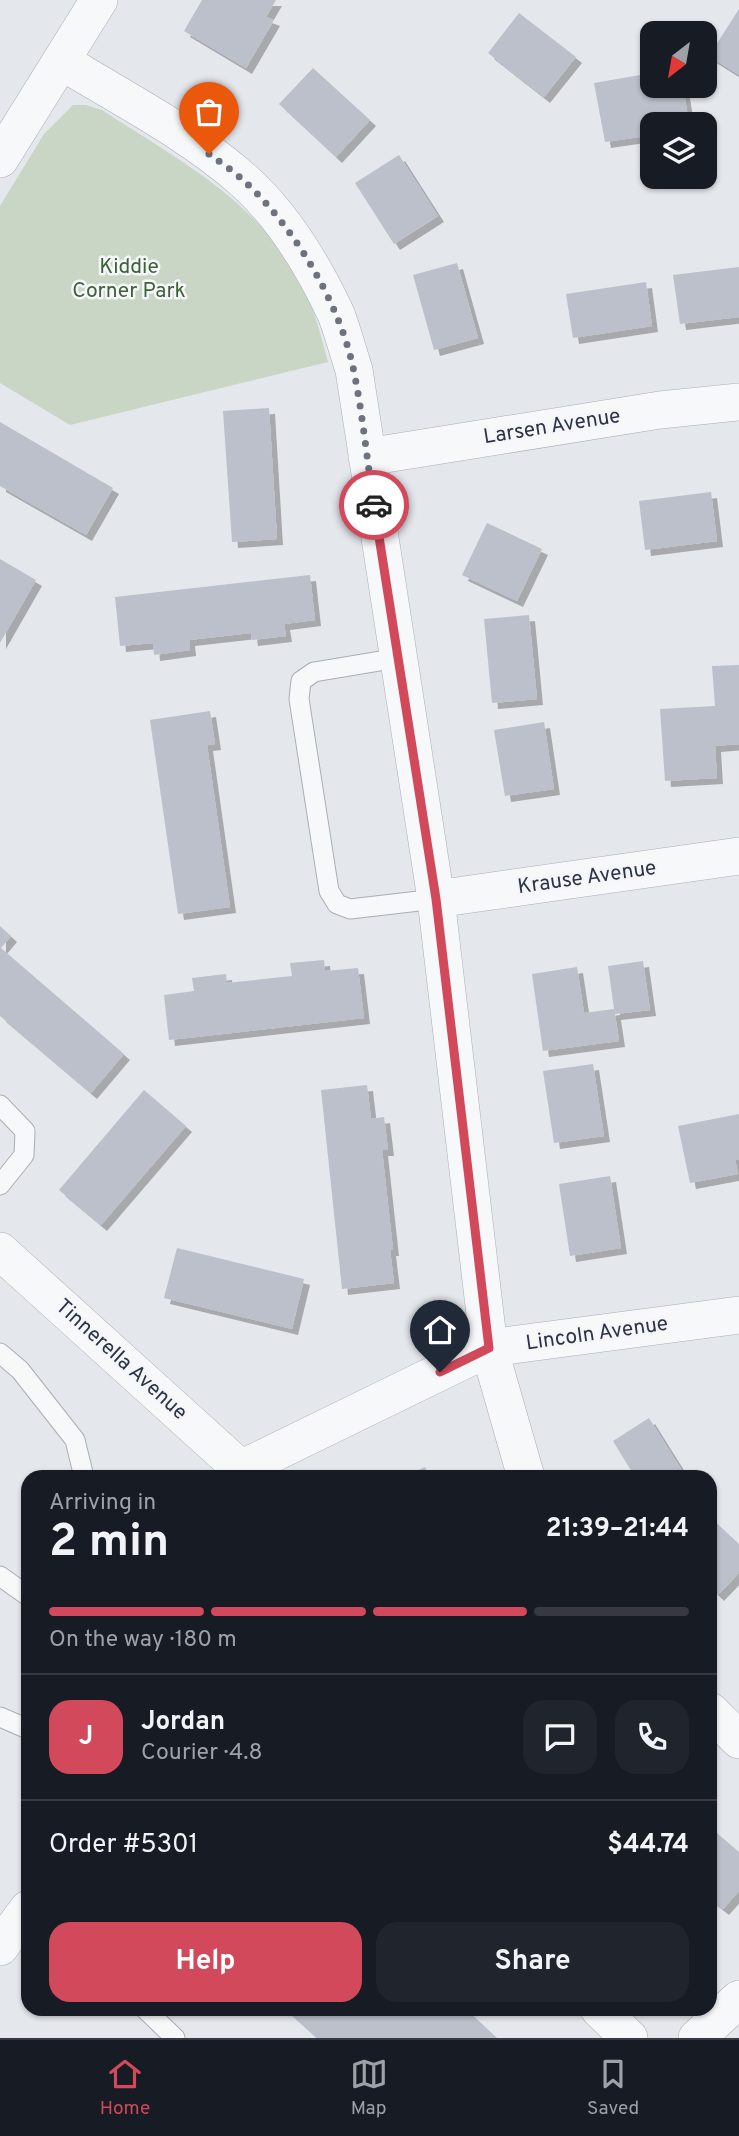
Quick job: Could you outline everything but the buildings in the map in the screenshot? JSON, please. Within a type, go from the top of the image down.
[{"type":"street","points":[[0,159],[10,119],[63,62],[89,4]]},
{"type":"street","points":[[63,62],[192,141],[243,180],[283,223],[312,269],[336,316],[354,370],[436,899],[489,1348],[524,1470]]},
{"type":"street","name":"Larsen Avenue","points":[[367,457],[660,410],[739,402]]},
{"type":"street","name":"Krause Avenue","points":[[436,899],[739,856]]},
{"type":"street","name":"Tinnerella Avenue","points":[[0,1251],[235,1470]]},
{"type":"street","name":"Lincoln Avenue","points":[[244,1470],[489,1348],[739,1315]]},
{"type":"street","points":[[717,1718],[739,1740]]},
{"type":"street","points":[[0,1947],[21,1918]]},
{"type":"street","points":[[697,2038],[739,1999]]},
{"type":"street","points":[[605,2016],[629,2038]]},
{"type":"lane","points":[[398,658],[314,672],[301,681],[299,699],[329,891],[337,904],[350,909],[436,899]]},
{"type":"lane","points":[[0,1105],[25,1130],[24,1155],[0,1185]]},
{"type":"lane","points":[[0,1353],[20,1370],[75,1440],[82,1470]]},
{"type":"lane","points":[[0,1576],[21,1591]]},
{"type":"lane","points":[[0,1717],[21,1726]]},
{"type":"lane","points":[[152,2016],[175,2038]]},
{"type":"green space","name":"Kiddie Corner Park","points":[[73,105],[86,105],[102,110],[196,171],[252,217],[277,245],[297,275],[313,310],[328,362],[70,425],[0,383],[0,206],[44,134]]},
{"type":"way so far","points":[[209,154],[243,180],[283,223],[312,269],[336,316],[354,370],[374,505]]},
{"type":"route","points":[[374,505],[436,899],[489,1348],[440,1372]]}]
